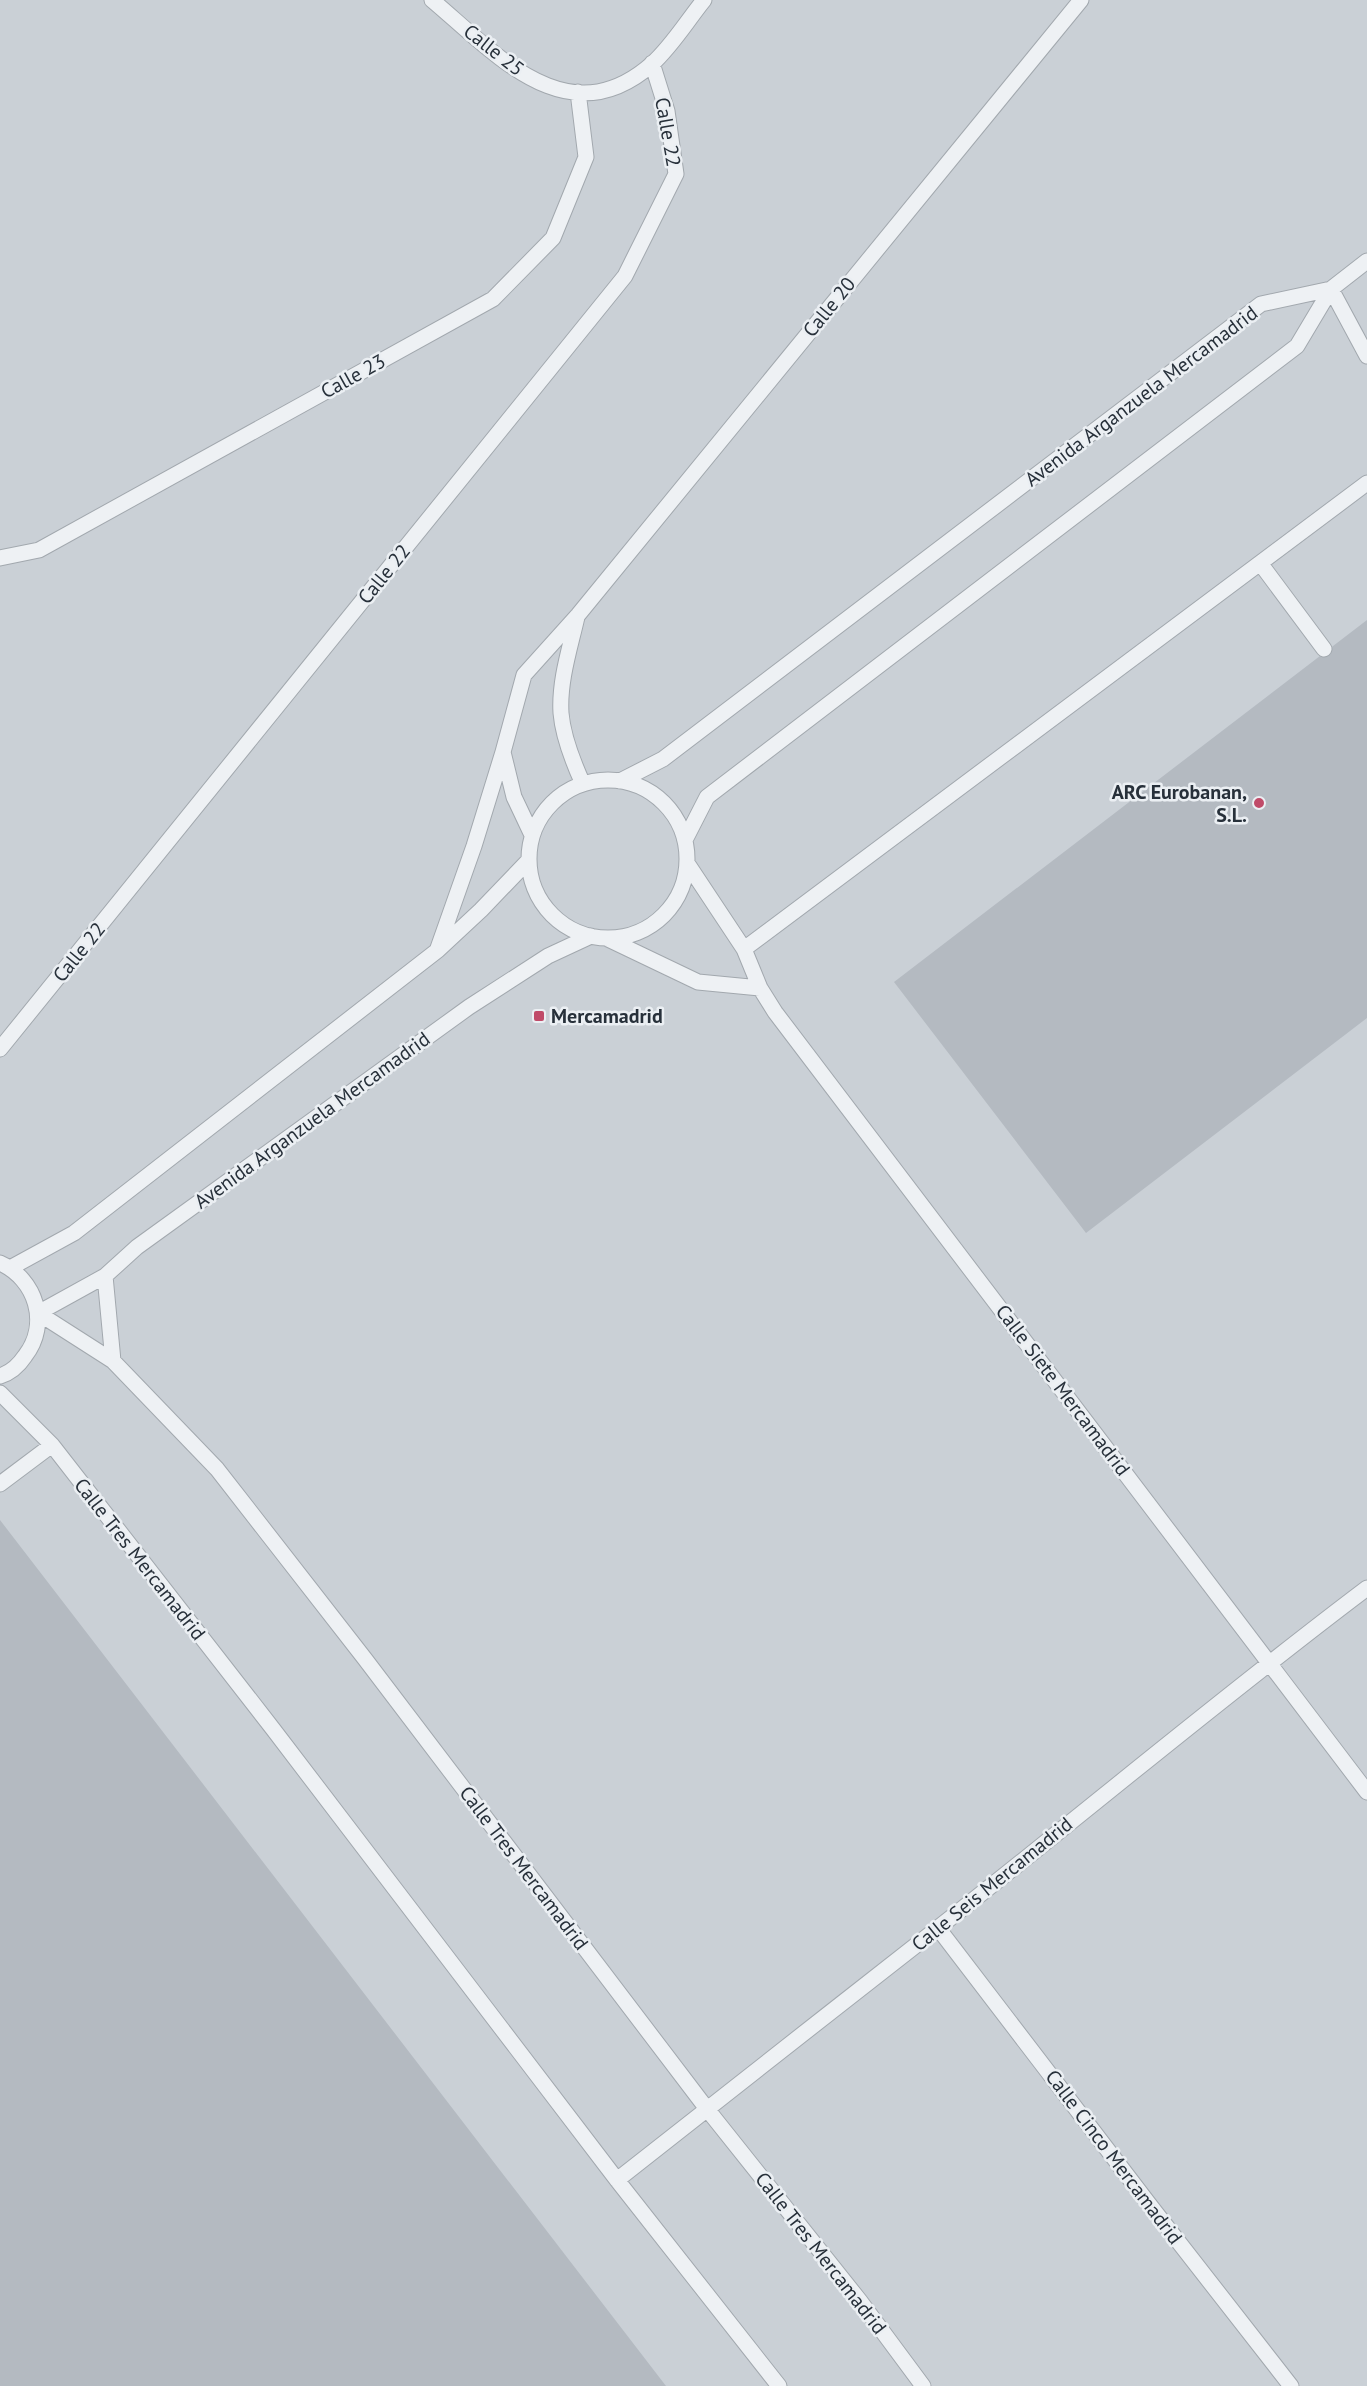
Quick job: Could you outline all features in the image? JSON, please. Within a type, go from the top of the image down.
[{"type":"lane","name":"Calle 25","points":[[432,0],[518,72],[557,90],[578,92],[598,91],[636,76],[652,63],[704,0]]},
{"type":"lane","name":"Calle 20","points":[[438,950],[474,846],[524,675],[578,615],[1081,0]]},
{"type":"lane","name":"Calle 22","points":[[0,1049],[625,276],[676,174],[667,111],[652,63]]},
{"type":"lane","name":"Calle 23","points":[[0,558],[39,550],[493,299],[553,238],[586,157],[578,92]]},
{"type":"lane","points":[[685,840],[708,797],[1297,346],[1331,289],[1367,261]]},
{"type":"lane","points":[[1331,289],[1367,356]]},
{"type":"lane","name":"Avenida Arganzuela Mercamadrid","points":[[620,781],[663,759],[1261,304],[1331,289]]},
{"type":"lane","points":[[744,948],[1367,483]]},
{"type":"lane","points":[[1260,563],[1324,649]]},
{"type":"lane","points":[[578,615],[565,669],[561,713],[571,757],[583,784]]},
{"type":"lane","points":[[503,752],[514,797],[532,836]]},
{"type":"lane","points":[[601,780],[620,781],[642,788],[661,801],[676,818],[685,840],[687,863],[683,883],[675,901],[662,917],[645,929],[626,936],[598,937],[582,934],[560,922],[544,905],[533,883],[529,860],[532,836],[540,819],[566,792],[583,784],[601,780]]},
{"type":"lane","points":[[0,1376],[20,1364],[31,1349],[37,1331],[38,1313],[33,1296],[24,1280],[5,1265],[74,1233],[438,950],[529,860]]},
{"type":"lane","name":"Calle Siete Mercamadrid","points":[[687,863],[744,948],[760,988],[776,1012],[1367,1792]]},
{"type":"lane","points":[[598,937],[698,981],[760,988]]},
{"type":"lane","name":"Avenida Arganzuela Mercamadrid","points":[[38,1313],[105,1276],[146,1240],[469,1007],[548,956],[598,937]]},
{"type":"lane","points":[[105,1276],[113,1361]]},
{"type":"lane","name":"Calle Tres Mercamadrid","points":[[38,1313],[113,1361],[217,1469],[365,1659],[707,2109],[860,2301],[923,2386]]},
{"type":"lane","name":"Calle Tres Mercamadrid","points":[[0,1393],[52,1445],[281,1739],[617,2180],[779,2386]]},
{"type":"lane","points":[[0,1484],[52,1445]]},
{"type":"lane","name":"Calle Seis Mercamadrid","points":[[617,2180],[938,1928],[1268,1663],[1367,1588]]},
{"type":"lane","name":"Calle Cinco Mercamadrid","points":[[938,1928],[1291,2386]]},
{"type":"shaded area","name":"Mercamadrid","points":[[0,0],[1367,0],[1367,2386],[0,2386]]},
{"type":"building","points":[[1367,620],[1367,1018],[1086,1233],[894,982]]},
{"type":"building","points":[[0,1520],[666,2386],[0,2386]]},
{"type":"place","name":"ARC Eurobanan, S.L.","points":[[1259,803]]},
{"type":"place","name":"Mercamadrid","points":[[539,1016]]}]
